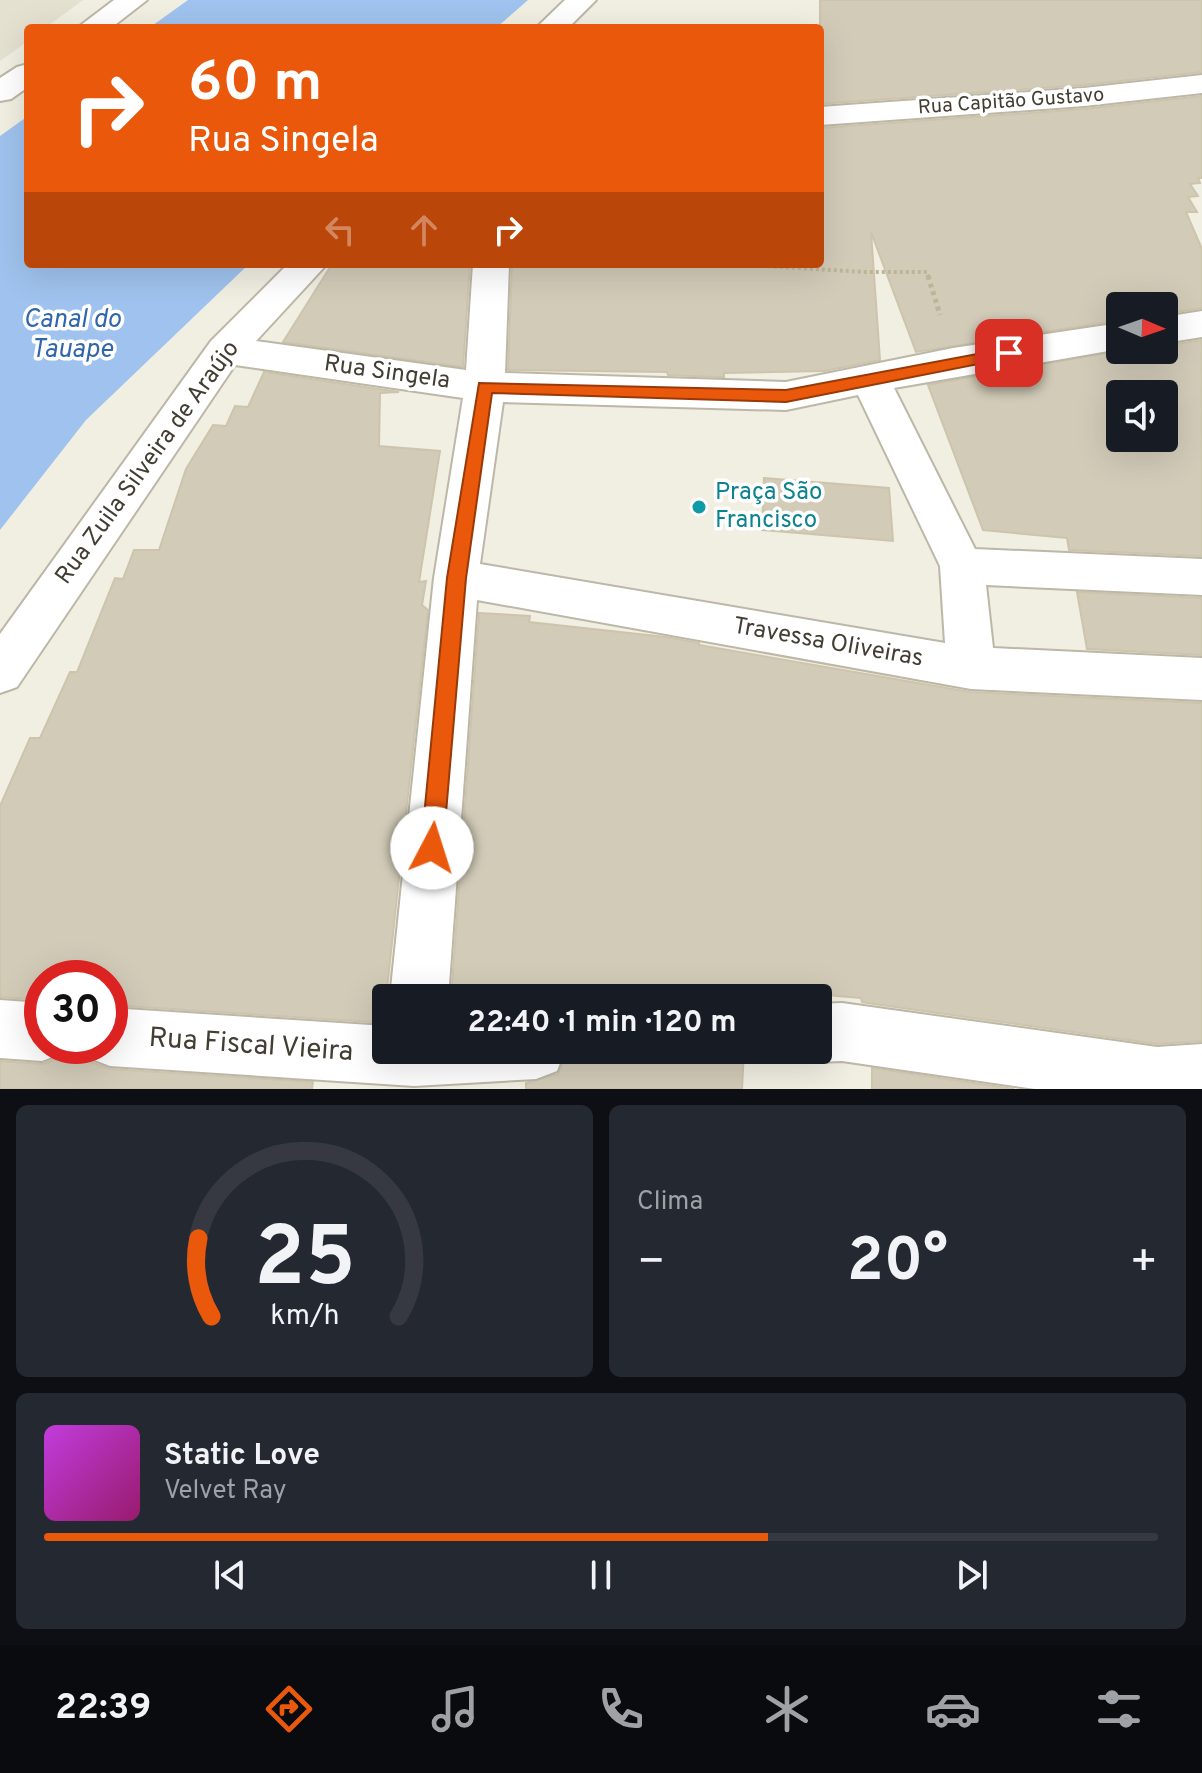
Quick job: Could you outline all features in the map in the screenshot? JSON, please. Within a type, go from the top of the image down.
[{"type":"street","points":[[98,24],[133,0]]},
{"type":"street","points":[[555,24],[577,3]]},
{"type":"street","points":[[0,92],[24,76]]},
{"type":"street","name":"Rua Capitão Gustavo","points":[[824,116],[1084,97],[1202,84]]},
{"type":"street","name":"Rua Zuila Silveira de Araújo","points":[[0,672],[225,350],[305,268]]},
{"type":"street","points":[[420,984],[456,578],[485,387],[491,268]]},
{"type":"street","points":[[1178,328],[1202,324]]},
{"type":"street","name":"Rua Singela","points":[[225,350],[485,387],[786,396],[953,362],[1106,338]]},
{"type":"street","points":[[870,380],[962,566],[971,668]]},
{"type":"street","points":[[962,566],[1202,577]]},
{"type":"street","name":"Travessa Oliveiras","points":[[456,578],[971,668],[1202,679]]},
{"type":"street","points":[[0,1029],[24,1031]]},
{"type":"street","points":[[832,1032],[1157,1077],[1202,1074]]},
{"type":"street","name":"Rua Fiscal Vieira","points":[[128,1039],[413,1065]]},
{"type":"path","points":[[798,268],[927,272],[953,362]]},
{"type":"shaded area","points":[[0,0],[83,0],[50,24],[24,24],[24,44],[0,61]]},
{"type":"water","points":[[188,0],[528,0],[501,24],[155,24]]},
{"type":"water","name":"Canal do Tauape","points":[[24,119],[24,268],[245,268],[86,420],[0,530],[0,136]]},
{"type":"building","points":[[820,0],[1202,0],[1202,72],[1084,85],[824,104],[824,24],[820,24]]},
{"type":"building","points":[[1202,96],[1202,178],[1198,178],[1200,183],[1190,184],[1198,196],[1188,197],[1197,212],[1186,212],[1202,249],[1202,308],[1178,312],[1178,292],[1106,292],[1106,322],[916,352],[871,232],[880,360],[824,371],[724,373],[724,377],[668,375],[667,372],[508,370],[512,268],[824,268],[824,128],[1084,109]]},
{"type":"building","points":[[329,268],[470,268],[463,367],[283,342]]},
{"type":"building","points":[[1202,340],[1202,556],[1069,550],[1067,538],[983,530],[928,385],[1106,353],[1106,364],[1178,364],[1178,344]]},
{"type":"building","points":[[264,372],[399,392],[380,393],[379,446],[440,451],[419,582],[426,581],[422,605],[428,610],[388,984],[372,984],[372,1022],[128,1006],[128,960],[24,960],[24,999],[0,997],[0,806],[30,738],[40,738],[70,672],[77,672],[115,578],[123,579],[134,550],[159,550],[186,469],[213,425],[226,426],[235,406],[248,407]]},
{"type":"building","points":[[764,478],[889,488],[893,541],[762,530]]},
{"type":"building","points":[[1077,592],[1202,598],[1202,655],[1087,649]]},
{"type":"building","points":[[479,613],[530,616],[529,622],[666,637],[970,692],[1202,703],[1202,1041],[1157,1044],[874,1004],[862,1002],[861,998],[832,996],[832,984],[452,984]]},
{"type":"building","points":[[0,1061],[96,1064],[110,1069],[313,1082],[312,1089],[0,1089]]},
{"type":"building","points":[[562,1064],[743,1064],[742,1089],[526,1089],[526,1083],[558,1074]]},
{"type":"building","points":[[872,1068],[1014,1089],[872,1089]]},
{"type":"place","name":"Praça São Francisco","points":[[699,507]]},
{"type":"route","points":[[432,848],[456,578],[485,387],[786,396],[1009,353]]}]
